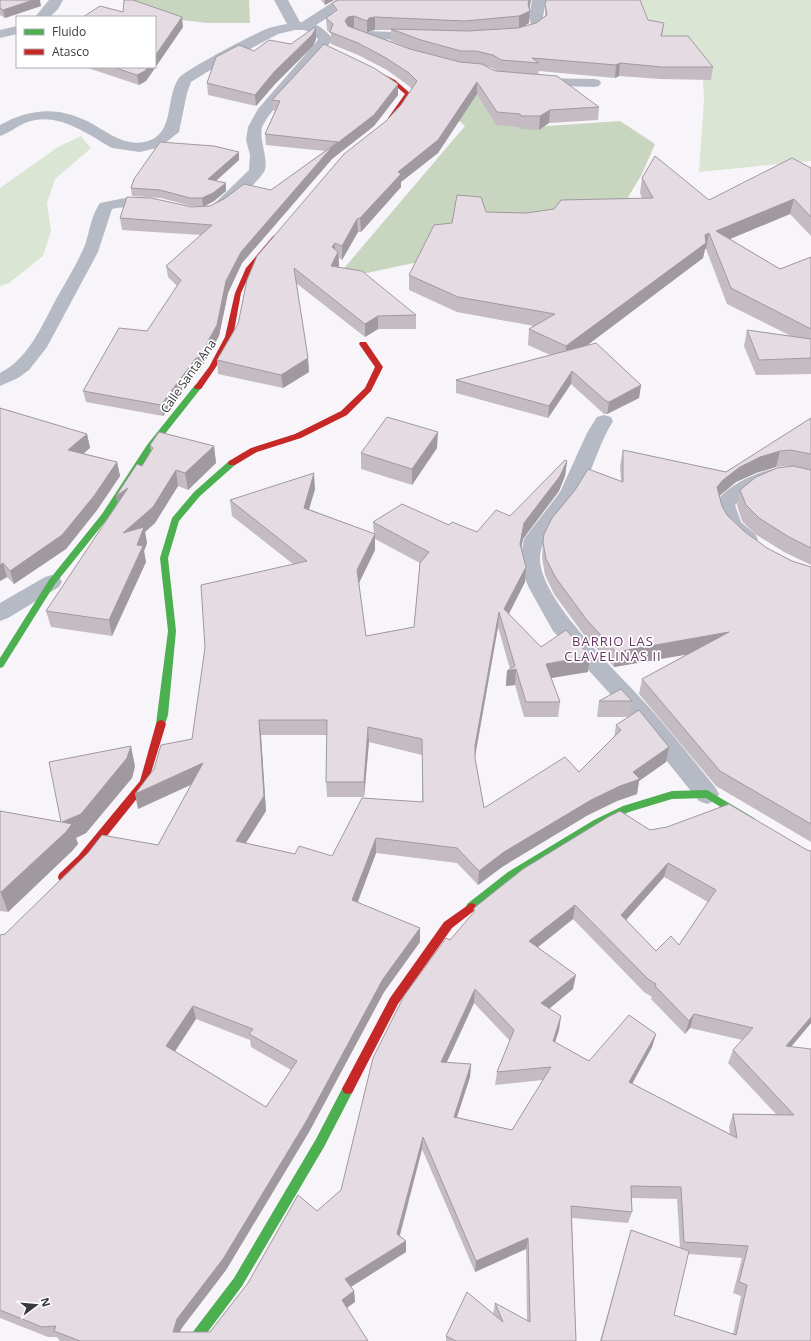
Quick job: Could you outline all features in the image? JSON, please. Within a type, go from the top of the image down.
[{"type":"street","points":[[43,16],[53,6],[56,0]]},
{"type":"street","points":[[281,0],[300,26],[325,44]]},
{"type":"street","points":[[0,131],[20,120],[38,115],[61,117],[81,124],[117,145],[140,147],[155,144],[171,132],[180,93],[185,80],[202,69],[272,31],[300,26],[346,0]]},
{"type":"street","points":[[498,36],[522,34],[538,26],[536,17],[539,0]]},
{"type":"street","points":[[0,34],[16,30]]},
{"type":"street","points":[[354,34],[395,49]]},
{"type":"street","points":[[206,212],[219,207],[232,197],[257,171],[258,155],[254,140],[255,127],[263,112],[325,44],[354,34],[434,38]]},
{"type":"street","points":[[352,62],[390,79],[402,86],[408,94],[395,114],[385,124]]},
{"type":"street","points":[[527,81],[564,84],[594,82]]},
{"type":"street","points":[[0,380],[13,375],[26,363],[46,334],[93,245],[98,230],[99,217],[106,206],[119,202],[142,202],[169,206]]},
{"type":"street","name":"Calle Santa Ana","points":[[0,665],[52,582],[105,516],[150,447],[192,396],[212,367],[229,337],[238,293],[249,268],[282,228]]},
{"type":"street","points":[[55,886],[82,859],[144,783],[163,715],[172,631],[164,558],[175,520],[197,494],[228,466],[254,450],[298,436],[344,413],[368,389],[379,367],[363,344]]},
{"type":"street","points":[[604,421],[596,433],[569,495],[534,539],[530,559],[533,574],[539,588],[561,625],[640,712],[707,794],[759,826]]},
{"type":"street","points":[[765,552],[743,536],[732,525],[725,504],[730,496],[747,486],[784,474],[811,479]]},
{"type":"street","points":[[0,613],[52,582]]},
{"type":"street","points":[[193,1341],[238,1282],[320,1143],[394,1001],[448,925],[512,875],[597,823],[626,809],[672,795],[707,794]]},
{"type":"green space","points":[[131,0],[249,0],[250,23],[207,23],[131,14]]},
{"type":"green space","points":[[591,0],[811,0],[811,161],[699,172],[704,99],[703,80]]},
{"type":"green space","points":[[426,64],[532,127],[620,121],[655,144],[642,174],[618,214],[452,239],[423,261],[334,280],[465,126],[413,81]]},
{"type":"green space","points":[[81,136],[91,148],[55,179],[47,203],[51,231],[43,256],[9,283],[0,286],[0,188],[58,147]]},
{"type":"building","points":[[0,0],[33,0],[3,10],[0,8]]},
{"type":"building","points":[[124,0],[133,0],[182,17],[156,55],[156,16],[85,16],[100,6],[123,12]]},
{"type":"building","points":[[338,0],[529,0],[528,4],[530,11],[519,16],[465,21],[375,17],[369,18],[367,21],[354,16],[348,17],[345,21],[348,26],[410,49],[460,62],[482,64],[496,71],[557,76],[599,107],[550,110],[540,116],[521,116],[520,114],[497,112],[477,82],[438,140],[398,172],[401,174],[360,218],[357,219],[342,246],[335,243],[332,247],[338,252],[331,266],[362,271],[416,315],[378,316],[365,324],[294,268],[308,358],[281,375],[217,360],[238,324],[247,280],[257,256],[344,154],[386,121],[401,105],[417,81],[409,73],[386,58],[358,43],[330,32],[333,24],[326,18],[337,10],[332,3]]},
{"type":"building","points":[[546,0],[640,0],[648,20],[664,23],[661,36],[688,36],[713,67],[661,67],[620,63],[616,65],[532,58],[539,63],[501,60],[493,55],[476,51],[461,51],[421,40],[391,29],[468,31],[518,28],[536,23],[547,15],[545,4]]},
{"type":"building","points":[[315,27],[316,28],[312,35],[274,72],[255,95],[207,83],[216,57],[239,45],[254,51],[269,40],[291,44]]},
{"type":"building","points":[[324,44],[374,68],[398,84],[374,115],[331,148],[241,252],[226,281],[217,325],[201,354],[198,358],[196,358],[161,405],[83,391],[119,328],[147,331],[181,280],[166,266],[212,225],[120,218],[127,197],[151,198],[192,207],[210,206],[224,199],[244,184],[271,190],[338,142],[265,134],[280,101],[272,100]]},
{"type":"building","points":[[116,68],[147,68],[145,71],[137,75]]},
{"type":"building","points":[[160,142],[214,146],[239,152],[208,179],[226,183],[213,193],[202,198],[190,198],[160,190],[131,188],[134,179]]},
{"type":"building","points":[[655,156],[709,200],[792,158],[811,168],[811,217],[794,199],[716,231],[780,269],[811,257],[811,329],[731,288],[709,233],[705,235],[706,243],[566,346],[529,329],[555,314],[458,297],[409,275],[434,225],[452,223],[457,195],[481,197],[486,212],[526,213],[554,209],[561,200],[653,198],[642,178]]},
{"type":"building","points":[[747,330],[811,339],[811,358],[759,360]]},
{"type":"building","points":[[596,343],[641,385],[609,402],[572,371],[549,406],[456,380]]},
{"type":"building","points":[[0,408],[87,434],[68,450],[117,462],[94,496],[62,535],[10,571],[3,563],[0,565]]},
{"type":"building","points":[[387,417],[438,432],[412,469],[361,453]]},
{"type":"building","points":[[811,418],[811,454],[790,450],[780,451],[760,457],[740,467],[723,480],[717,487],[722,506],[727,515],[745,532],[767,548],[792,561],[811,567],[811,824],[720,771],[642,679],[729,632],[616,652],[586,619],[556,578],[546,559],[543,542],[544,534],[552,518],[575,490],[588,469],[623,482],[623,450],[726,472]]},
{"type":"building","points":[[159,432],[214,446],[185,473],[176,470],[153,507],[123,533],[144,527],[137,545],[143,546],[109,620],[46,611],[128,488],[116,496],[137,464],[142,466],[153,448],[150,445]]},
{"type":"building","points":[[565,460],[567,461],[560,476],[524,523],[520,544],[526,567],[504,609],[541,647],[566,630],[590,656],[546,664],[560,702],[526,702],[516,669],[507,671],[515,666],[499,612],[475,746],[475,758],[484,808],[565,757],[579,772],[621,730],[616,725],[639,710],[669,747],[633,772],[640,779],[620,786],[591,800],[504,852],[479,871],[457,848],[376,838],[352,900],[420,928],[383,979],[307,1120],[223,1259],[177,1319],[173,1332],[210,1332],[248,1283],[298,1195],[317,1211],[341,1190],[373,1058],[404,996],[446,938],[450,940],[474,912],[474,908],[523,869],[620,811],[650,830],[667,827],[729,804],[811,851],[811,1017],[786,1046],[811,1049],[811,1341],[601,1341],[631,1230],[689,1251],[674,1315],[736,1335],[747,1285],[739,1282],[748,1246],[684,1242],[681,1187],[631,1186],[632,1212],[571,1206],[576,1341],[456,1341],[446,1336],[467,1292],[503,1322],[495,1303],[530,1322],[528,1238],[476,1261],[423,1137],[397,1234],[406,1241],[345,1279],[354,1291],[342,1300],[368,1341],[80,1341],[54,1331],[56,1326],[42,1327],[0,1310],[0,935],[5,934],[88,853],[102,835],[158,845],[203,763],[135,794],[154,769],[161,745],[192,739],[205,648],[201,585],[307,561],[230,500],[314,473],[304,508],[375,534],[357,570],[366,636],[414,627],[420,563],[429,552],[373,522],[402,504],[449,525],[452,522],[477,532],[496,510],[510,516]],"holes":[[[259,720],[327,720],[326,782],[364,782],[368,727],[422,739],[423,802],[362,798],[332,856],[299,846],[295,854],[236,841],[264,796]],[[668,863],[716,890],[679,945],[671,936],[656,951],[621,915]],[[575,905],[648,979],[656,984],[655,986],[689,1021],[694,1014],[753,1028],[733,1050],[794,1115],[733,1114],[737,1138],[629,1082],[656,1034],[629,1015],[589,1061],[553,1041],[561,1016],[541,1003],[576,975],[529,941]],[[475,989],[514,1030],[497,1072],[551,1067],[512,1130],[454,1117],[471,1064],[441,1062]],[[193,1006],[253,1029],[249,1034],[297,1061],[266,1107],[166,1046]]]},
{"type":"building","points":[[793,466],[811,470],[811,548],[789,537],[759,518],[746,505],[740,490],[756,477],[777,468]]},
{"type":"building","points":[[621,689],[632,701],[599,701]]},
{"type":"building","points":[[131,746],[127,758],[81,814],[62,822],[72,824],[66,832],[0,893],[0,811],[61,822],[49,762]]},
{"type":"traffic: fast","points":[[0,665],[52,582],[105,516],[150,447],[198,387]]},
{"type":"traffic: fast","points":[[161,724],[172,631],[164,558],[175,520],[197,494],[232,463]]},
{"type":"traffic: fast","points":[[471,907],[512,875],[597,823],[626,809],[672,795],[707,794],[751,821]]},
{"type":"traffic: fast","points":[[193,1341],[238,1282],[320,1143],[348,1089]]},
{"type":"traffic: jam","points":[[363,66],[393,81],[408,94],[391,118]]},
{"type":"traffic: jam","points":[[198,387],[212,367],[229,337],[238,293],[249,268],[275,237]]},
{"type":"traffic: jam","points":[[232,463],[254,450],[298,436],[344,413],[368,389],[379,367],[363,344]]},
{"type":"traffic: jam","points":[[63,877],[82,859],[144,783],[161,724]]},
{"type":"traffic: jam","points":[[348,1089],[394,1001],[448,925],[471,907]]},
{"type":"district","name":"BARRIO LAS CLAVELINAS II","points":[[613,648]]}]
